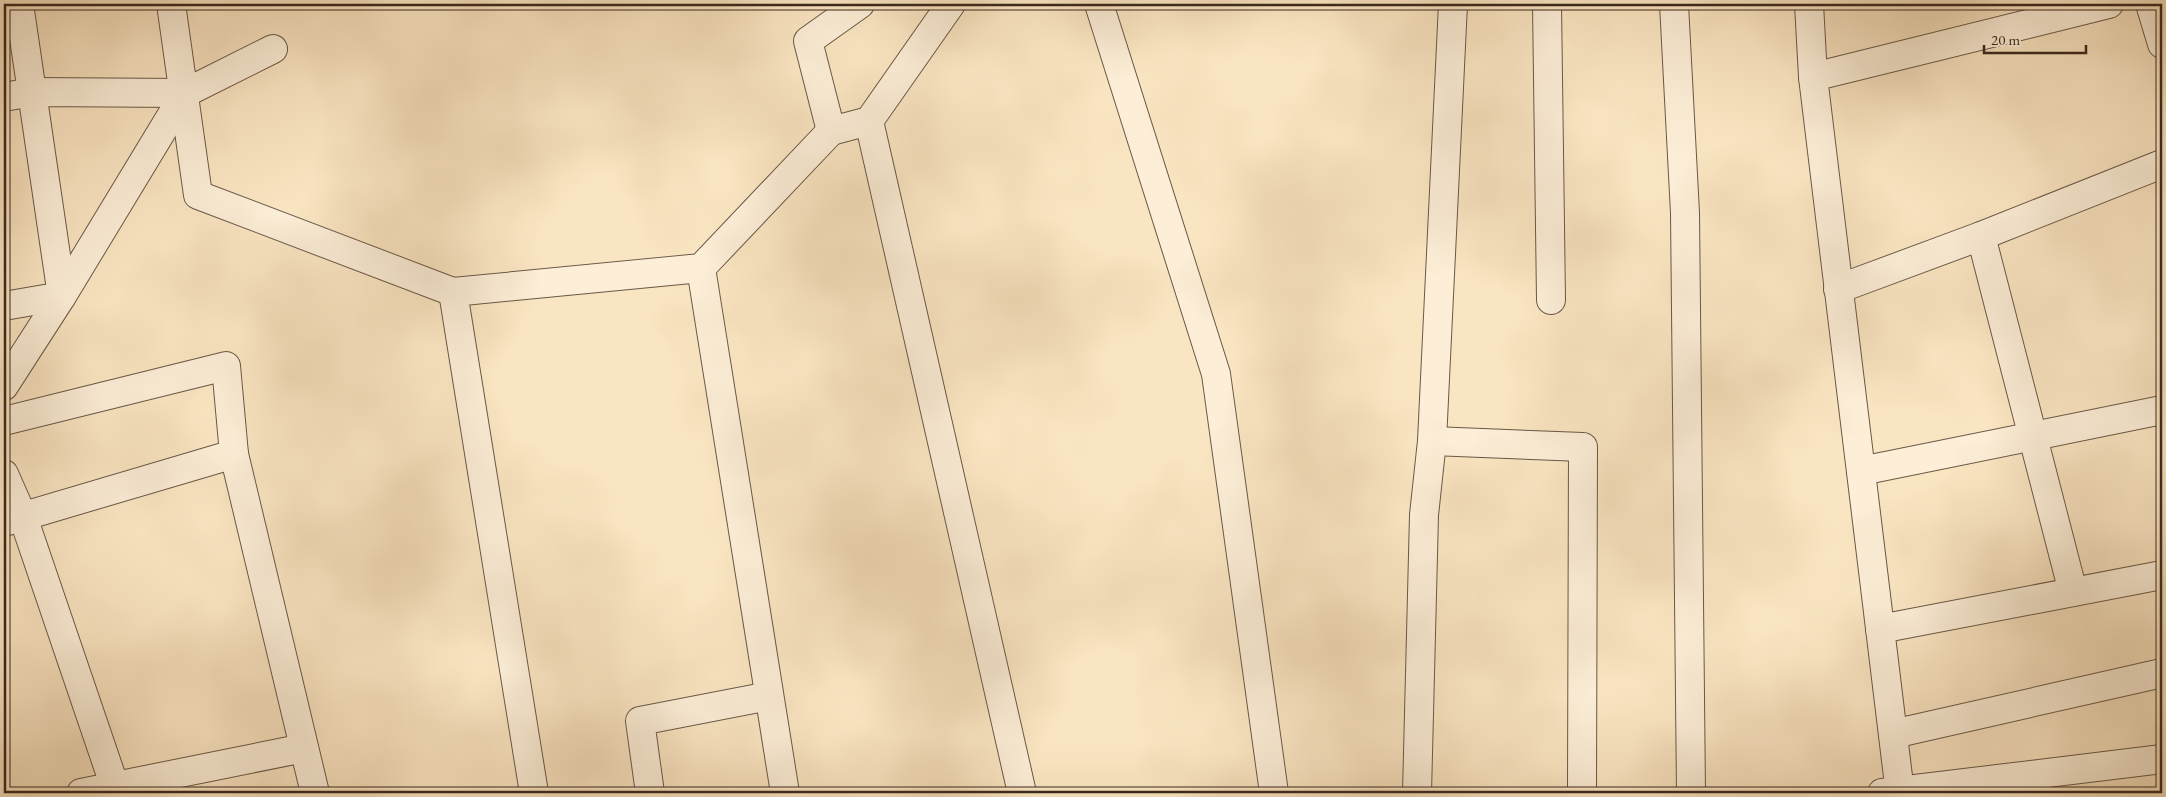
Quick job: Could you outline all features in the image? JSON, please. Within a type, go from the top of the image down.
[{"type":"street","points":[[19,4],[62,296]]},
{"type":"street","points":[[171,4],[198,195],[453,292],[701,268],[831,132],[869,121],[951,4]]},
{"type":"street","points":[[831,132],[808,41],[860,4]]},
{"type":"street","points":[[1099,4],[1216,374],[1274,793]]},
{"type":"street","points":[[1417,793],[1424,515],[1432,441],[1453,4]]},
{"type":"street","points":[[1547,4],[1551,300]]},
{"type":"street","points":[[1674,4],[1685,213],[1691,793]]},
{"type":"street","points":[[1809,4],[1812,77],[1880,629],[1892,734],[1894,793],[2162,759]]},
{"type":"street","points":[[1812,77],[2108,4]]},
{"type":"street","points":[[2150,4],[2162,44]]},
{"type":"street","points":[[4,97],[32,92],[184,93],[273,49]]},
{"type":"street","points":[[4,386],[62,296],[184,93]]},
{"type":"street","points":[[869,121],[1022,793]]},
{"type":"street","points":[[1838,290],[1981,236],[2162,164]]},
{"type":"street","points":[[1981,236],[2073,592]]},
{"type":"street","points":[[701,268],[785,793]]},
{"type":"street","points":[[453,292],[534,793]]},
{"type":"street","points":[[4,306],[62,296]]},
{"type":"street","points":[[4,421],[226,366],[234,454],[315,793]]},
{"type":"street","points":[[1861,471],[2162,410]]},
{"type":"street","points":[[1432,441],[1583,447],[1582,793]]},
{"type":"street","points":[[13,519],[234,454]]},
{"type":"street","points":[[4,474],[13,519],[116,790]]},
{"type":"street","points":[[1880,629],[2162,575]]},
{"type":"street","points":[[1892,734],[2162,673]]},
{"type":"street","points":[[650,793],[640,721],[769,696]]},
{"type":"street","points":[[81,793],[116,790],[304,748]]}]
